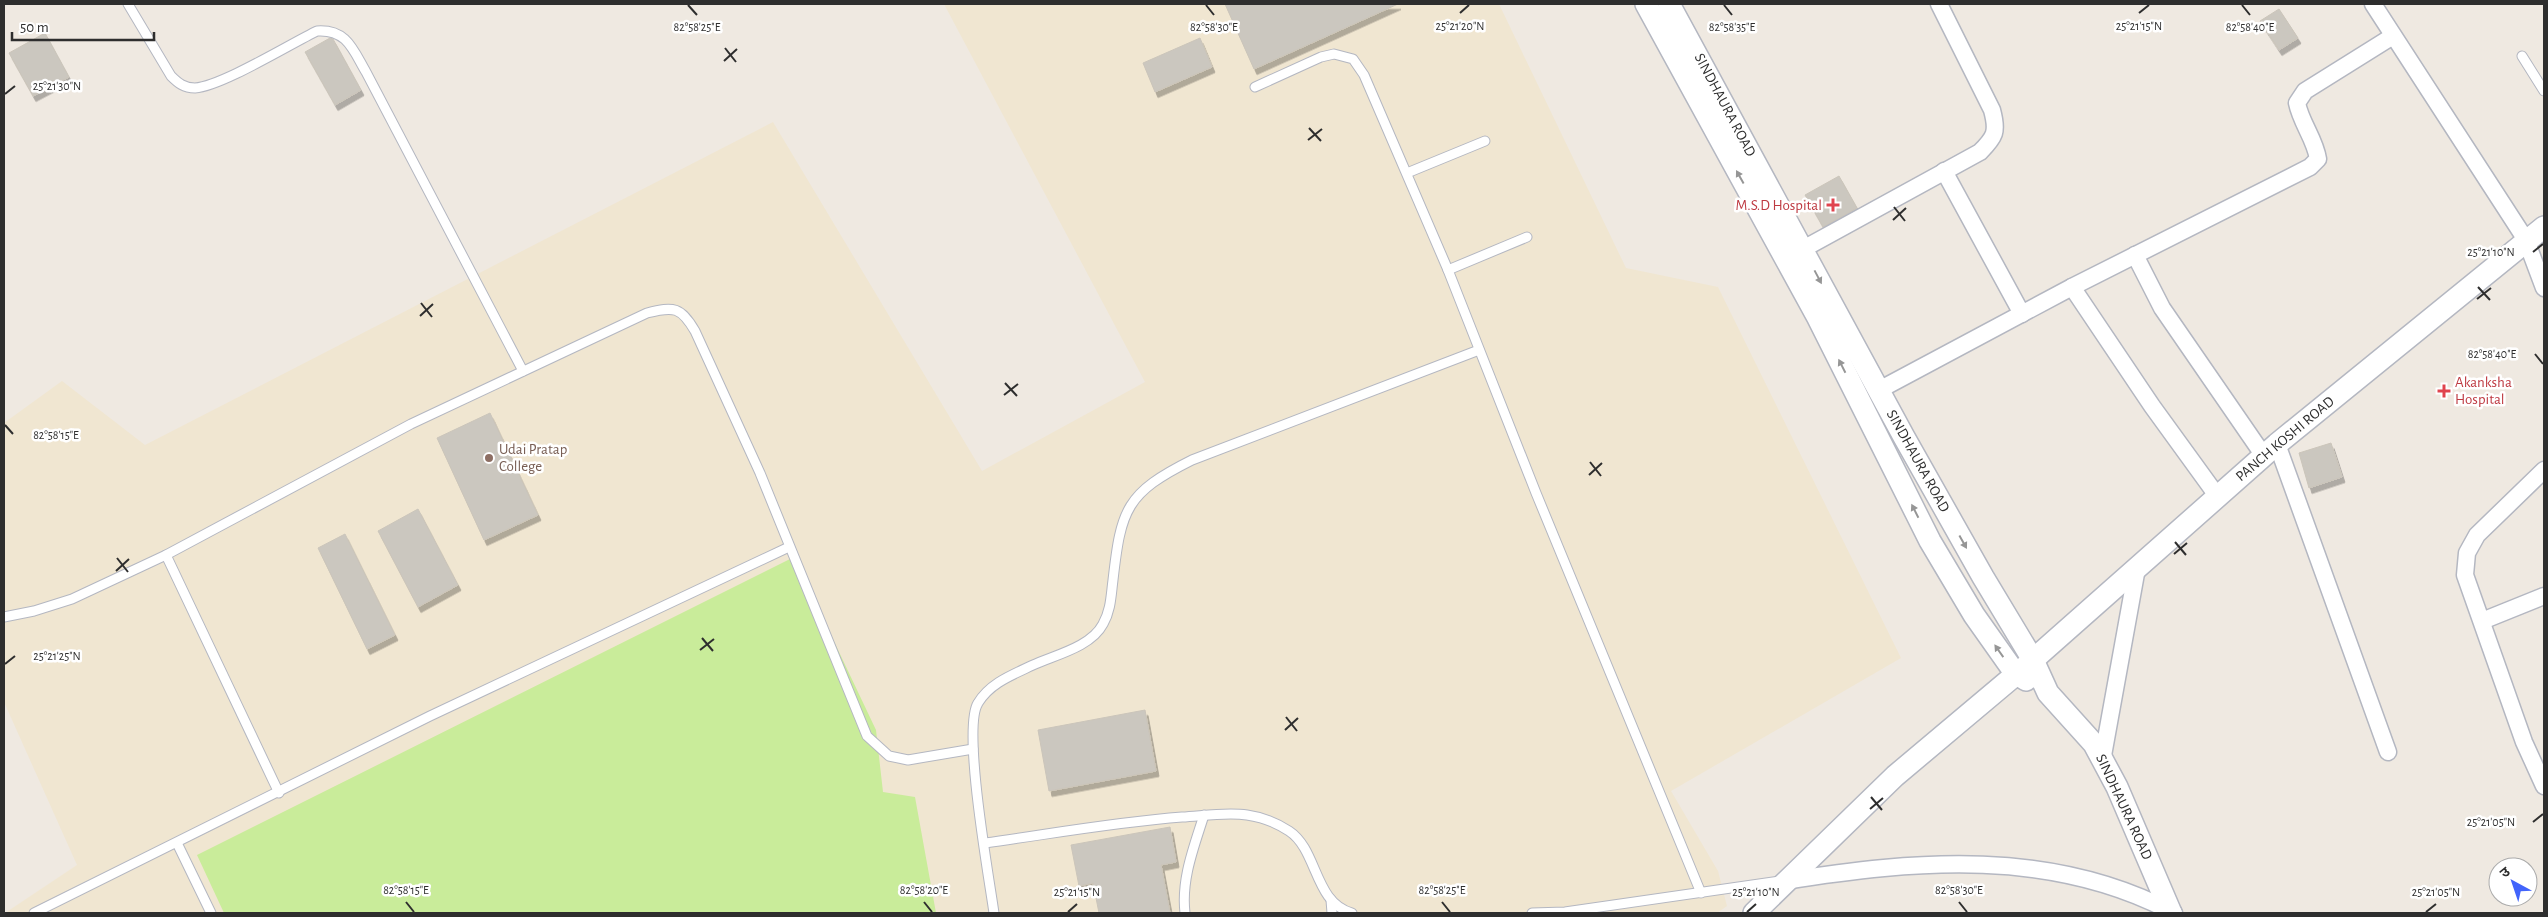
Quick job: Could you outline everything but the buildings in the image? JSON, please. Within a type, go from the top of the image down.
[{"type":"street","points":[[1646,4],[1818,318],[1930,541],[1974,615],[2015,673],[2048,693]]},
{"type":"street","name":"SINDHAURA ROAD","points":[[1669,4],[1879,390],[1983,576],[2033,660],[2048,693],[2094,744],[2117,788],[2172,913]]},
{"type":"street","points":[[1803,249],[1980,152],[1993,139],[1996,125],[1992,110],[1939,4]]},
{"type":"street","points":[[2373,4],[2526,240],[2544,288]]},
{"type":"street","points":[[1879,390],[2072,287],[2310,167],[2318,159],[2316,148],[2299,114],[2297,103],[2305,91],[2393,36]]},
{"type":"street","points":[[1944,171],[2022,314]]},
{"type":"street","name":"PANCH KOSHI ROAD","points":[[1754,913],[1895,776],[2015,673],[2033,660],[2270,450],[2544,227]]},
{"type":"street","points":[[2135,255],[2162,308],[2270,450],[2388,752]]},
{"type":"street","points":[[2072,287],[2152,406],[2218,497]]},
{"type":"street","points":[[2544,470],[2477,535],[2467,553],[2465,575],[2524,742],[2544,786]]},
{"type":"street","points":[[2102,761],[2137,568]]},
{"type":"street","points":[[2482,621],[2544,596]]},
{"type":"street","points":[[1785,881],[1866,868],[1973,863],[2081,878],[2123,890],[2172,913]]},
{"type":"lane","points":[[128,4],[171,76],[181,86],[194,88],[218,81],[317,30],[331,30],[342,36],[366,72],[523,371]]},
{"type":"lane","points":[[1255,87],[1321,57],[1334,54],[1353,59],[1372,92],[1448,270],[1536,493],[1701,893]]},
{"type":"lane","points":[[2522,56],[2544,90]]},
{"type":"lane","points":[[1407,173],[1484,141]]},
{"type":"lane","points":[[1448,270],[1527,237]]},
{"type":"lane","points":[[4,616],[34,611],[72,599],[166,555],[411,424],[647,313],[664,308],[678,310],[687,317],[698,338],[760,473],[866,736],[889,756],[908,760],[973,749]]},
{"type":"lane","points":[[994,913],[973,749],[972,725],[976,705],[990,688],[1006,677],[1081,644],[1102,626],[1109,613],[1117,546],[1124,516],[1138,494],[1159,476],[1192,460],[1480,350]]},
{"type":"lane","points":[[34,913],[279,793],[430,716],[789,547]]},
{"type":"lane","points":[[166,555],[279,793]]},
{"type":"lane","points":[[985,843],[1161,819],[1246,815],[1278,824],[1291,832],[1304,848],[1316,876],[1331,900],[1345,911],[1352,913]]},
{"type":"lane","points":[[1185,913],[1185,887],[1189,861],[1204,816]]},
{"type":"lane","points":[[177,843],[211,913]]},
{"type":"lane","points":[[1532,913],[1564,912],[1785,881]]},
{"type":"lane","points":[[1331,900],[1332,913]]},
{"type":"shaded area","name":"Udai Pratap College","points":[[944,4],[1499,4],[1626,268],[1718,287],[1901,658],[1671,791],[1718,871],[1727,906],[1717,913],[5,913],[77,865],[4,702],[4,423],[62,381],[145,445],[773,122],[982,471],[1145,382]]},
{"type":"green space","points":[[794,557],[876,730],[883,792],[915,797],[936,913],[224,913],[197,855]]},
{"type":"place","name":"M.S.D Hospital","points":[[1833,205]]},
{"type":"place","name":"Akanksha Hospital","points":[[2444,391]]},
{"type":"place","name":"Udai Pratap College","points":[[489,458]]}]
